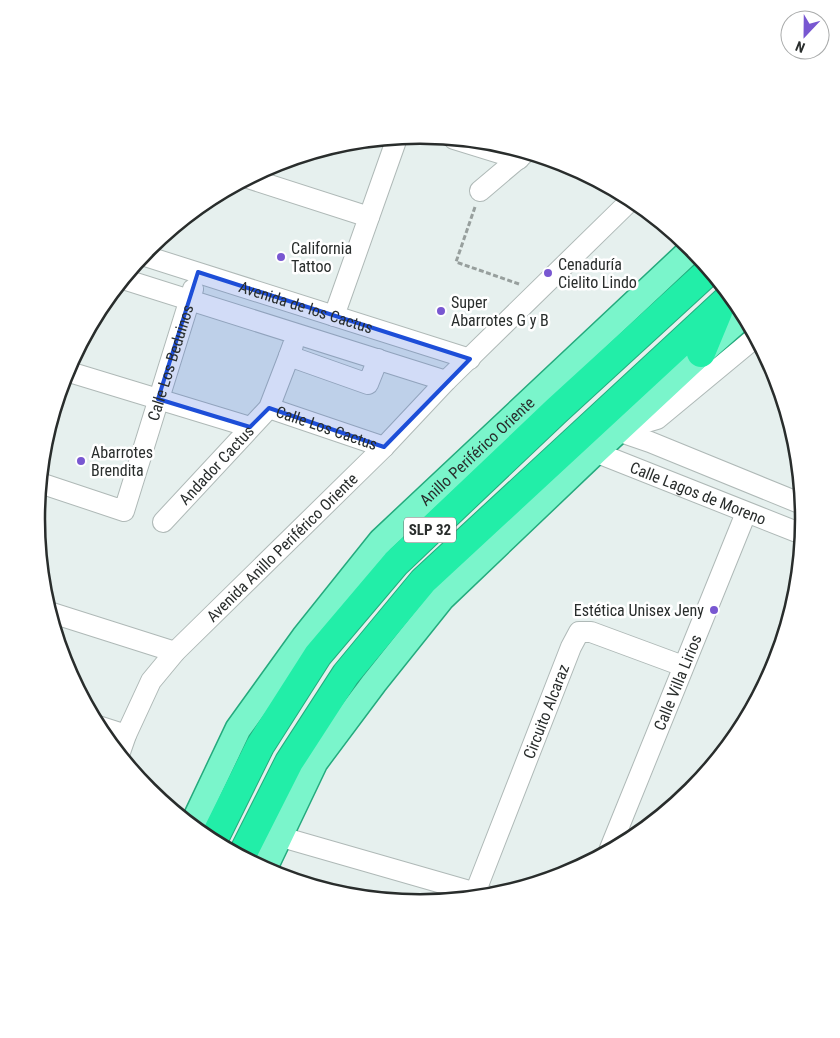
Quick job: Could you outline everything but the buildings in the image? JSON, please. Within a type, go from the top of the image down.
[{"type":"highway","name":"Anillo Periférico Oriente","points":[[217,834],[260,746],[318,655],[396,563],[556,410],[705,275]]},
{"type":"highway","name":"SLP 32","points":[[252,854],[289,762],[346,674],[423,581],[729,307]]},
{"type":"highway","points":[[701,352],[730,308]]},
{"type":"main road","name":"Anillo Periférico Oriente","points":[[195,819],[238,729],[305,636],[381,541],[686,255]]},
{"type":"main road","points":[[255,855],[278,836],[315,762],[374,683],[442,598],[701,352]]},
{"type":"street","points":[[334,316],[395,145]]},
{"type":"street","points":[[480,191],[521,158]]},
{"type":"street","points":[[258,181],[369,217]]},
{"type":"street","points":[[470,359],[625,205]]},
{"type":"street","name":"Avenida de los Cactus","points":[[151,258],[470,359]]},
{"type":"street","name":"Calle Los Beduinos","points":[[47,484],[124,510],[198,272]]},
{"type":"street","name":"Avenida de los Cactus","points":[[130,281],[446,381]]},
{"type":"street","points":[[269,408],[297,334]]},
{"type":"street","points":[[618,431],[656,419],[750,342]]},
{"type":"street","points":[[289,356],[368,384],[378,359]]},
{"type":"street","name":"Avenida Anillo Periférico Oriente","points":[[122,747],[151,681],[175,652],[384,447],[446,381],[470,359]]},
{"type":"street","points":[[75,374],[250,427]]},
{"type":"street","name":"Andador Cactus","points":[[163,522],[269,408]]},
{"type":"street","name":"Calle Los Cactus","points":[[269,408],[384,447]]},
{"type":"street","name":"Calle Lagos de Moreno","points":[[618,431],[650,442],[794,501]]},
{"type":"street","name":"Calle Lagos de Moreno","points":[[595,452],[795,531]]},
{"type":"street","name":"Calle Villa Lirios","points":[[613,841],[746,513]]},
{"type":"street","points":[[58,615],[175,652]]},
{"type":"street","name":"Circuito Alcaraz","points":[[483,889],[571,647],[579,632],[591,632],[683,666]]},
{"type":"street","points":[[110,730],[126,735]]},
{"type":"street","points":[[278,836],[468,891]]},
{"type":"path","points":[[480,191],[456,262],[539,290]]},
{"type":"highlighted area","points":[[198,272],[470,359],[384,447],[269,408],[250,427],[158,399]]},
{"type":"place","name":"California Tattoo","points":[[281,257]]},
{"type":"place","name":"Cenaduría Cielito Lindo","points":[[548,273]]},
{"type":"place","name":"Super Abarrotes G y B","points":[[441,311]]},
{"type":"place","name":"Abarrotes Brendita","points":[[81,461]]},
{"type":"place","name":"Estética Unisex Jeny","points":[[714,610]]}]
